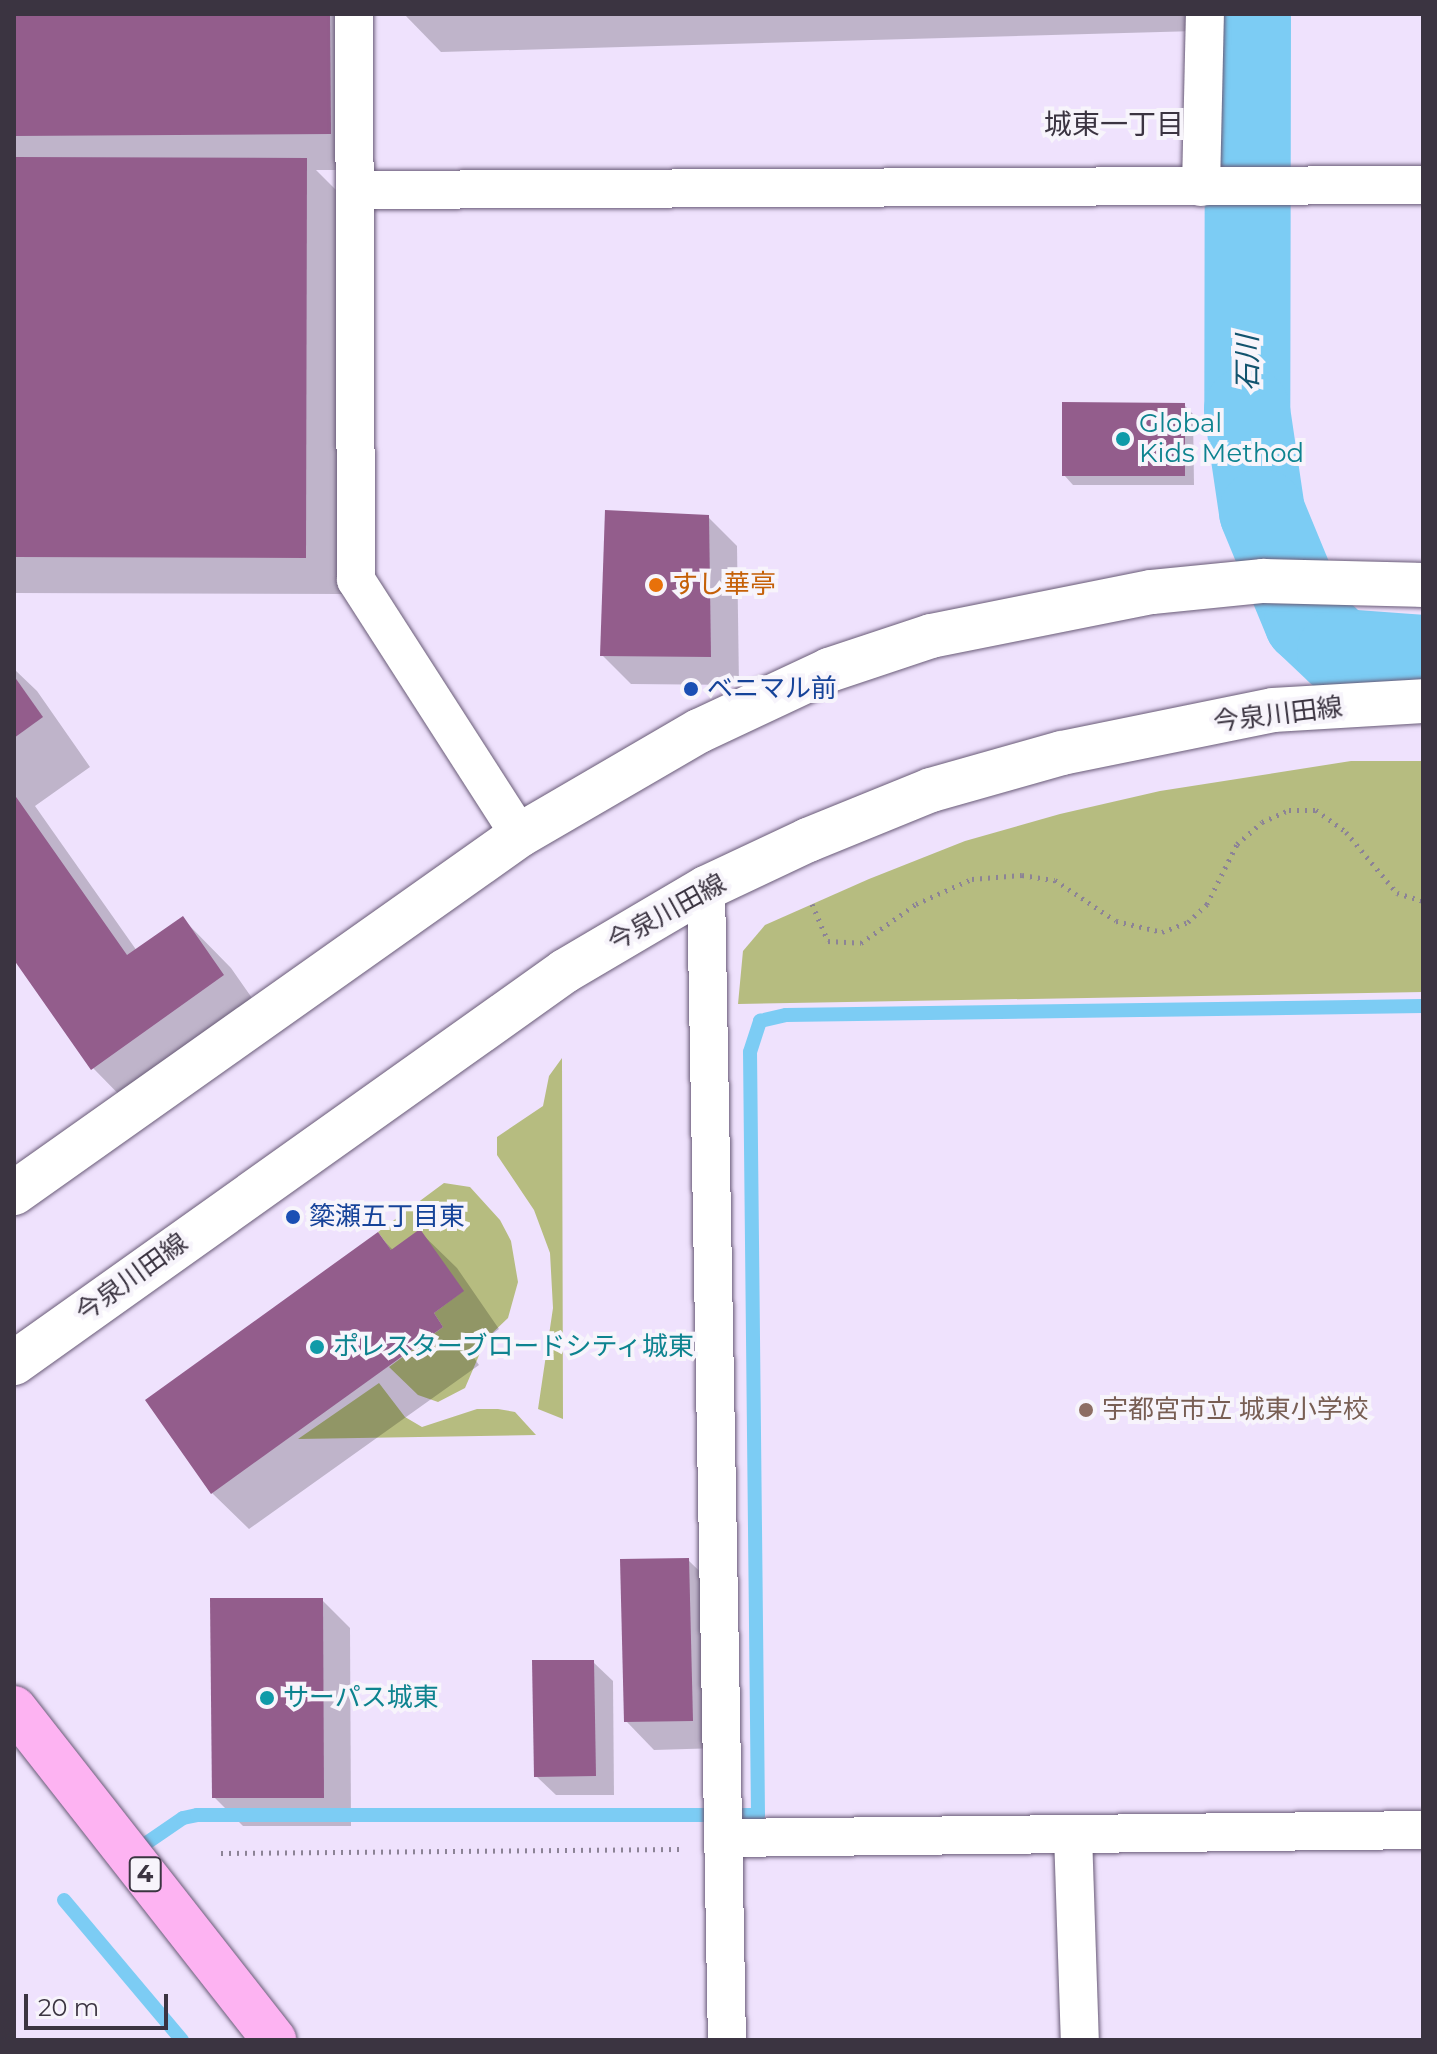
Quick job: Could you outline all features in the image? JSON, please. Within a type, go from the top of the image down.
[{"type":"highway","name":"4","points":[[14,1708],[274,2040]]},
{"type":"street","points":[[354,14],[356,580],[520,835]]},
{"type":"street","points":[[1201,187],[1205,14]]},
{"type":"street","points":[[356,190],[1423,185]]},
{"type":"street","points":[[14,1193],[520,835],[699,731],[829,670],[931,636],[1152,592],[1263,581],[1423,585]]},
{"type":"street","name":"今泉川田線","points":[[14,1363],[565,971],[706,888],[931,790],[1062,753],[1273,710],[1423,701]]},
{"type":"street","points":[[706,888],[727,2040]]},
{"type":"street","points":[[723,1843],[1073,1834],[1423,1830]]},
{"type":"street","points":[[1073,1834],[1080,2040]]},
{"type":"path","points":[[812,904],[828,941],[861,943],[916,904],[972,879],[1022,875],[1055,880],[1116,921],[1162,932],[1188,922],[1207,904],[1237,844],[1262,822],[1289,810],[1316,810],[1346,832],[1397,893],[1423,901]]},
{"type":"path","points":[[221,1853],[723,1843]]},
{"type":"green space","points":[[1351,761],[1423,761],[1423,992],[738,1004],[743,951],[765,925],[869,879],[965,841],[1060,814],[1160,791]]},
{"type":"green space","points":[[562,1058],[563,1419],[538,1409],[553,1308],[550,1253],[534,1210],[497,1155],[497,1137],[543,1106],[549,1076]]},
{"type":"green space","points":[[444,1183],[470,1187],[500,1220],[511,1241],[518,1282],[508,1318],[486,1339],[465,1388],[438,1402],[418,1395],[389,1367],[443,1327],[434,1313],[463,1291],[391,1250],[378,1232]]},
{"type":"green space","points":[[379,1383],[405,1417],[422,1427],[477,1409],[498,1409],[515,1412],[536,1435],[298,1439]]},
{"type":"building","points":[[14,14],[330,14],[331,134],[14,136]]},
{"type":"building","points":[[14,157],[307,158],[306,558],[14,557]]},
{"type":"building","name":"Global Kids Method","points":[[1062,402],[1185,403],[1185,476],[1062,476]]},
{"type":"building","name":"すし華亭","points":[[605,510],[709,515],[711,657],[600,656]]},
{"type":"building","points":[[14,676],[43,717],[14,738]]},
{"type":"building","points":[[14,794],[127,955],[183,916],[224,975],[91,1070],[14,960]]},
{"type":"building","name":"ポレスターブロードシティ城東","points":[[420,1229],[464,1291],[434,1313],[443,1327],[211,1494],[145,1400],[378,1232],[391,1250]]},
{"type":"building","points":[[689,1558],[693,1721],[624,1722],[620,1559]]},
{"type":"building","name":"サーパス城東","points":[[210,1598],[323,1598],[324,1798],[212,1798]]},
{"type":"building","points":[[532,1660],[594,1660],[596,1776],[534,1777]]},
{"type":"waterway","name":"石川","points":[[1248,14],[1247,410],[1262,512],[1307,621],[1340,652],[1423,658]]},
{"type":"waterway","points":[[148,1842],[183,1818],[197,1815],[758,1815],[750,1052],[760,1021],[786,1015],[1423,1006]]},
{"type":"waterway","points":[[64,1900],[182,2040]]},
{"type":"place","name":"Global Kids Method","points":[[1123,439]]},
{"type":"place","name":"すし華亭","points":[[656,585]]},
{"type":"place","name":"ベニマル前","points":[[691,689]]},
{"type":"place","name":"簗瀬五丁目東","points":[[293,1217]]},
{"type":"place","name":"ポレスターブロードシティ城東","points":[[317,1347]]},
{"type":"place","name":"宇都宮市立 城東小学校","points":[[1086,1410]]},
{"type":"place","name":"サーパス城東","points":[[267,1698]]},
{"type":"district","name":"城東一丁目","points":[[1114,124]]}]
